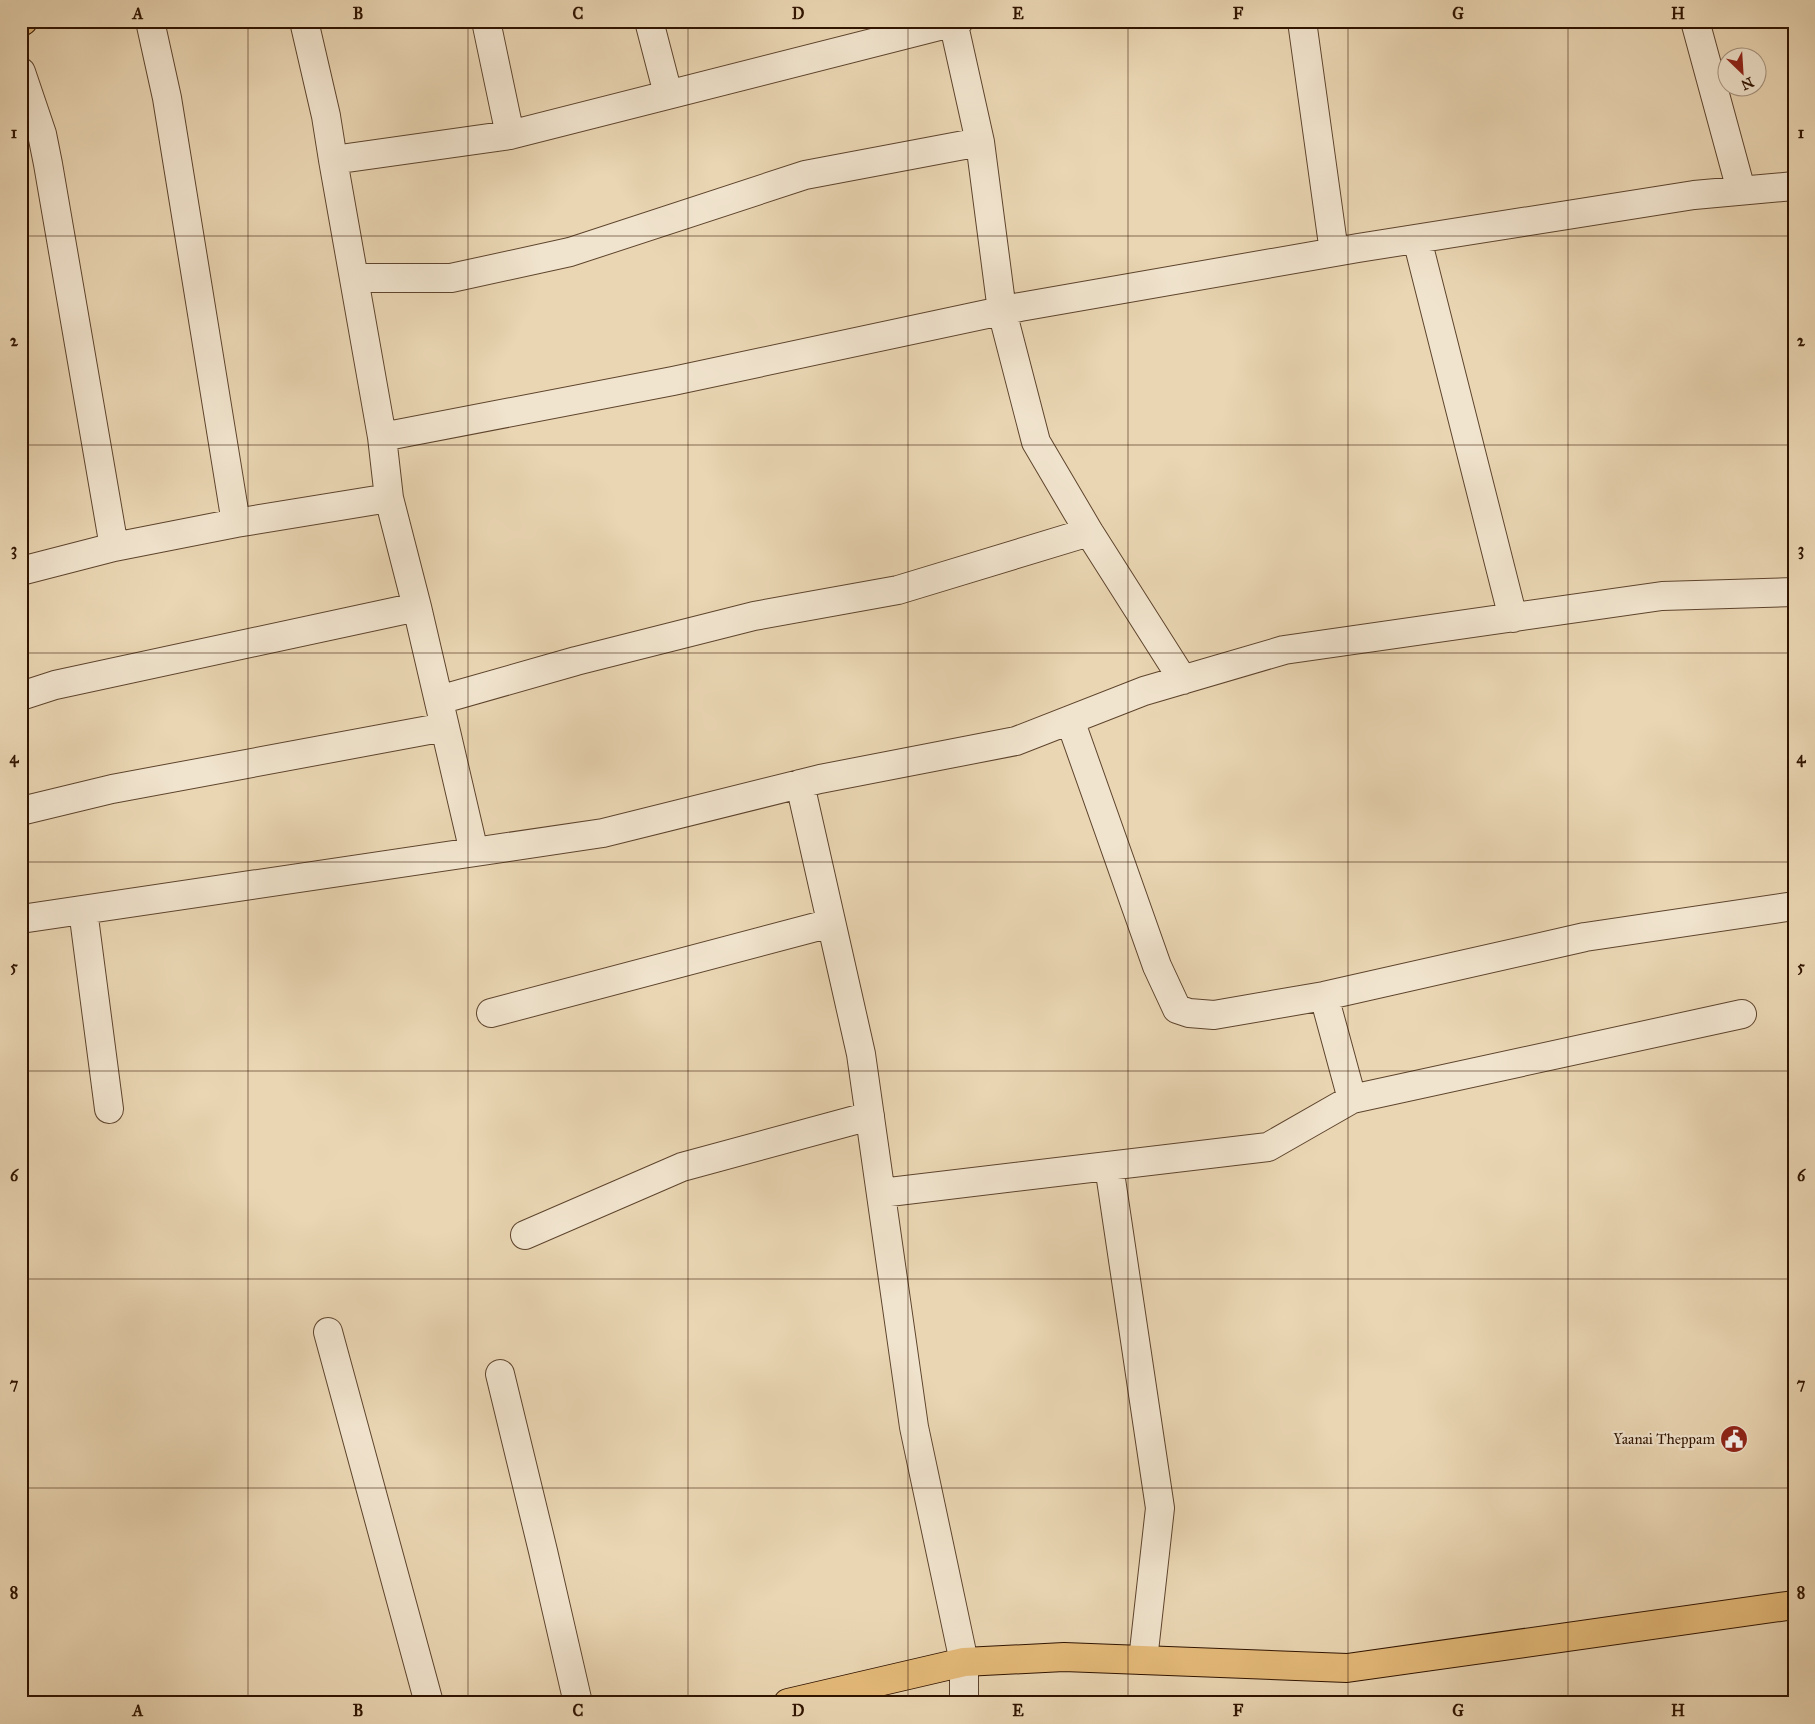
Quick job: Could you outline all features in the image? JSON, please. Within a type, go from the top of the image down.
[{"type":"main road","points":[[788,1703],[964,1662],[1064,1657],[1347,1668],[1794,1605]]},
{"type":"street","points":[[150,21],[167,98],[236,523]]},
{"type":"street","points":[[304,21],[326,116],[382,437],[389,498],[417,607],[474,852]]},
{"type":"street","points":[[486,21],[510,135]]},
{"type":"street","points":[[649,21],[668,94]]},
{"type":"street","points":[[1302,21],[1334,252]]},
{"type":"street","points":[[1695,21],[1741,190]]},
{"type":"street","points":[[333,160],[510,135],[955,22],[980,142],[1002,311],[1036,442],[1088,532],[1183,680]]},
{"type":"street","points":[[21,72],[42,134],[48,164],[114,546]]},
{"type":"street","points":[[354,278],[451,278],[570,252],[806,175],[980,142]]},
{"type":"street","points":[[382,437],[673,381],[1002,311],[1334,252],[1694,194],[1794,186]]},
{"type":"street","points":[[1417,239],[1513,618]]},
{"type":"street","points":[[21,572],[114,546],[236,523],[389,498]]},
{"type":"street","points":[[439,700],[576,661],[754,616],[898,590],[1088,532]]},
{"type":"street","points":[[21,919],[603,833],[800,784],[1016,741],[1144,691],[1284,650],[1662,596],[1794,592]]},
{"type":"street","points":[[21,696],[55,685],[417,607]]},
{"type":"street","points":[[1070,720],[1157,966],[1178,1008],[1189,1013],[1214,1015],[1324,996],[1585,937],[1794,906]]},
{"type":"street","points":[[21,811],[112,789],[445,727]]},
{"type":"street","points":[[800,784],[861,1054],[914,1428],[964,1662],[964,1703]]},
{"type":"street","points":[[83,910],[109,1109]]},
{"type":"street","points":[[491,1013],[831,923]]},
{"type":"street","points":[[1324,996],[1352,1098]]},
{"type":"street","points":[[881,1193],[1268,1147],[1352,1098],[1742,1014]]},
{"type":"street","points":[[526,1235],[682,1167],[870,1116]]},
{"type":"street","points":[[1109,1166],[1160,1508],[1143,1660]]},
{"type":"street","points":[[328,1332],[429,1703]]},
{"type":"street","points":[[500,1374],[578,1703]]},
{"type":"place","name":"Yaanai Theppam","points":[[1734,1439]]}]
